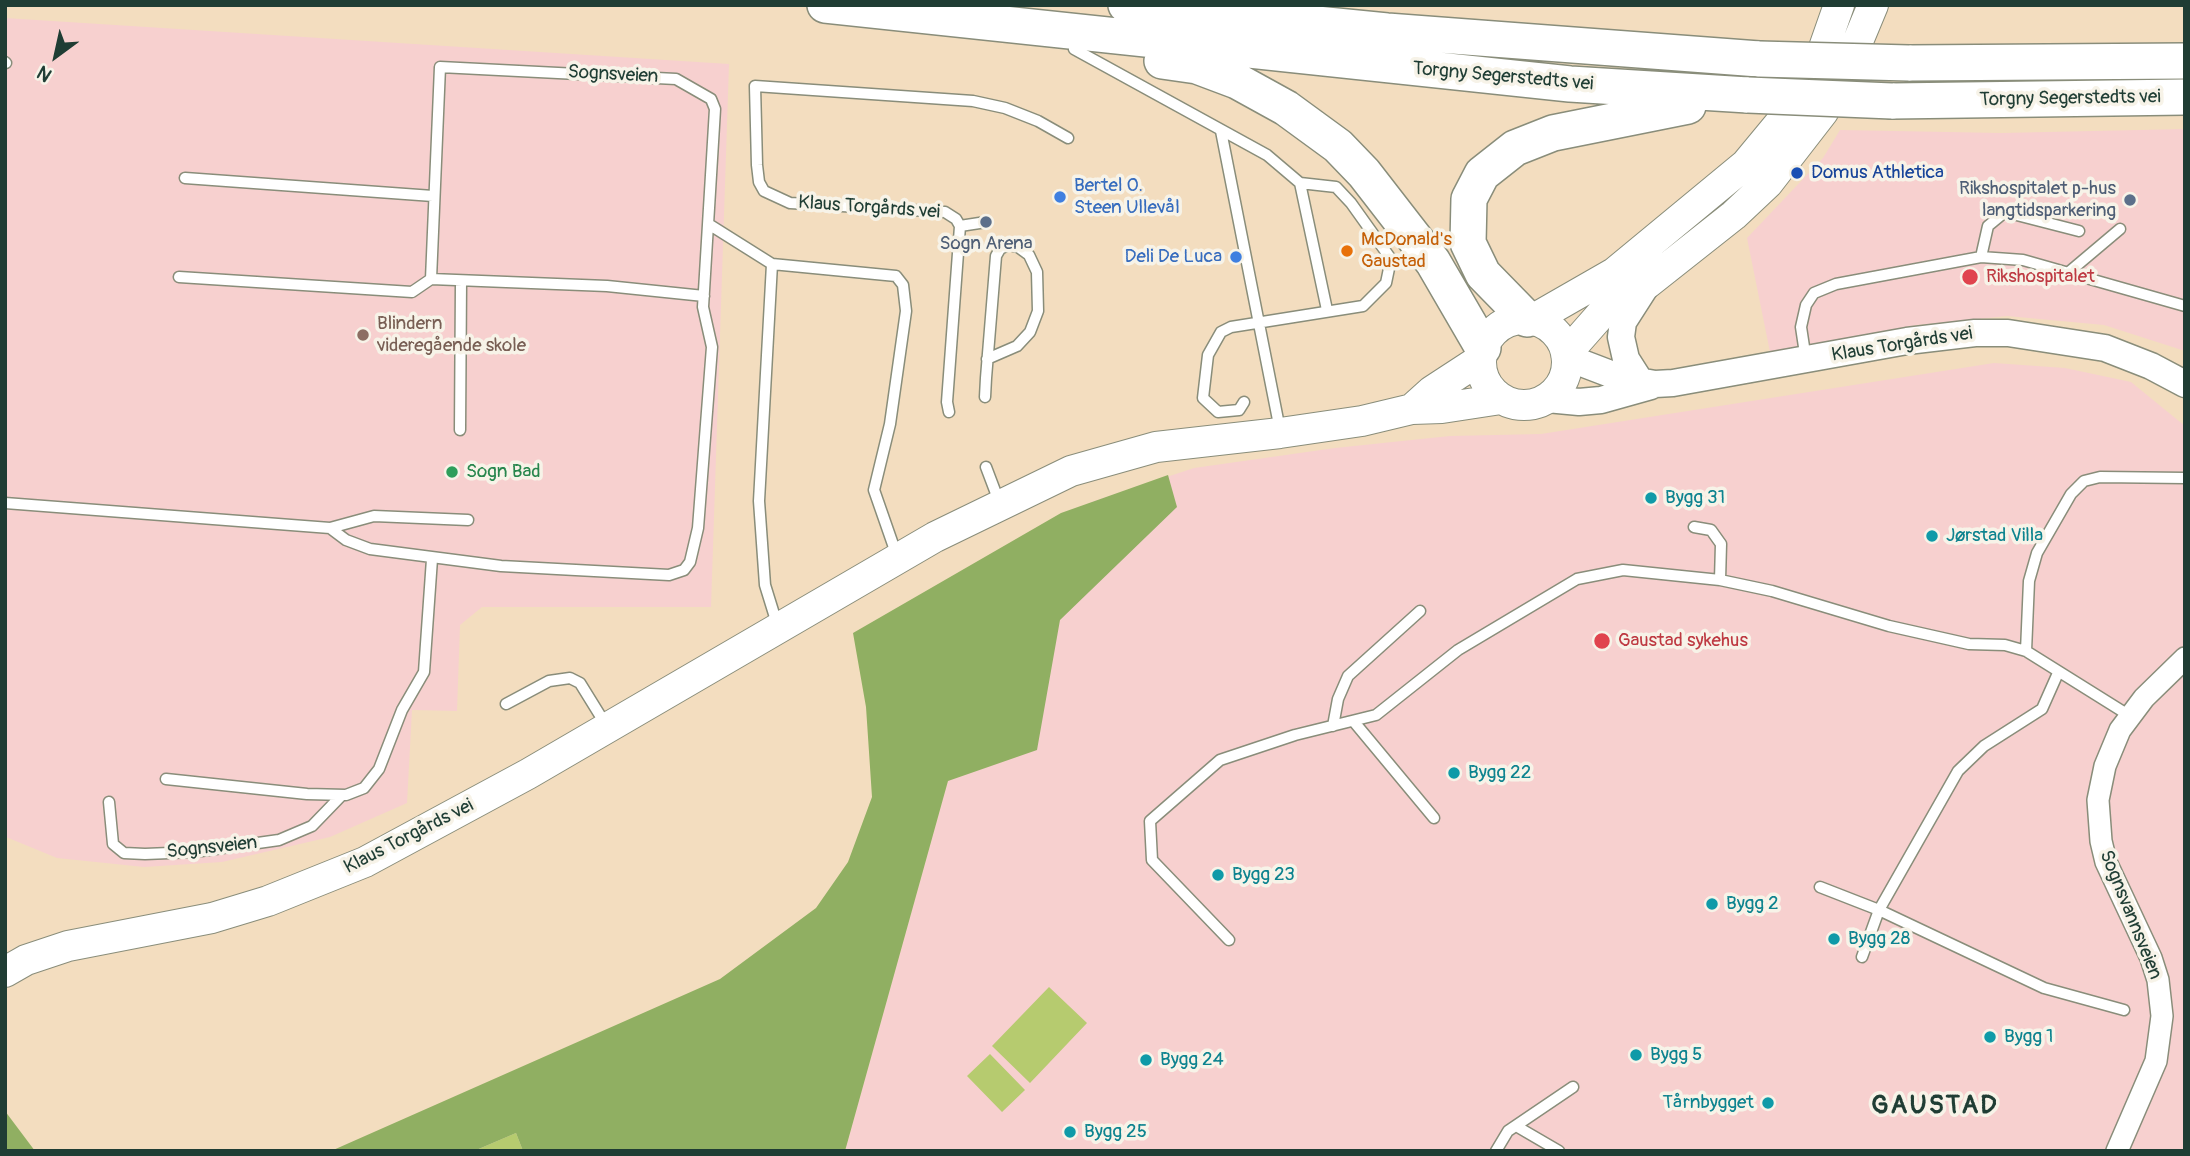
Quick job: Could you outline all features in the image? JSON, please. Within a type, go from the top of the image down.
[{"type":"highway","name":"Torgny Segerstedts vei","points":[[825,5],[978,19],[1383,66],[1570,84],[1741,96],[1892,101],[2185,97]]},
{"type":"highway","name":"Torgny Segerstedts vei","points":[[1126,5],[1387,31],[1759,59],[1909,63],[2185,61]]},
{"type":"highway","points":[[978,19],[1074,49],[1197,66],[1237,81],[1310,124],[1364,173],[1433,261],[1482,354]]},
{"type":"highway","points":[[1530,320],[1483,274],[1468,243],[1469,199],[1482,174],[1516,148],[1553,133],[1741,96]]},
{"type":"main road","points":[[1839,5],[1819,62],[1799,100],[1746,164],[1614,273],[1530,320],[1505,323],[1488,338],[1482,354],[1485,382],[1501,399],[1524,405],[1547,398],[1562,381],[1566,355],[1603,312],[1628,292],[1648,283],[1751,200],[1795,152],[1823,112],[1846,70],[1873,5]]},
{"type":"main road","points":[[1530,320],[1553,331],[1566,355]]},
{"type":"main road","name":"Klaus Torgårds vei","points":[[1412,409],[1482,354]]},
{"type":"main road","name":"Klaus Torgårds vei","points":[[7,969],[68,946],[212,918],[316,883],[405,842],[898,558],[1000,504],[1071,471],[1156,447],[1280,433],[1362,421],[1412,409],[1442,408],[1501,399]]},
{"type":"street","points":[[1648,283],[1623,322],[1621,337],[1626,359],[1648,383]]},
{"type":"street","name":"Klaus Torgårds vei","points":[[1547,398],[1579,402],[1601,400],[1648,383],[1806,360],[1942,335],[2008,333],[2105,348],[2151,366],[2185,384]]},
{"type":"street","name":"Klaus Torgårds vei","points":[[1566,355],[1621,378],[1648,383]]},
{"type":"street","name":"Sognsvannsveien","points":[[2117,1151],[2156,1061],[2161,1016],[2158,980],[2151,958],[2106,862],[2101,841],[2098,800],[2105,766],[2120,730],[2185,658]]},
{"type":"lane","points":[[1074,49],[1267,155],[1300,183],[1336,187],[1351,203],[1391,259],[1386,283],[1363,306],[1259,322],[1221,332],[1208,355],[1203,398],[1218,412],[1239,410],[1244,401]]},
{"type":"lane","name":"Sognsveien","points":[[330,528],[345,540],[370,549],[501,566],[669,575],[684,570],[690,562],[698,528],[712,347],[704,296],[715,109],[711,99],[676,79],[440,67],[431,279]]},
{"type":"lane","name":"Klaus Torgårds vei","points":[[949,412],[947,402],[960,226],[952,214],[945,212],[790,202],[764,191],[758,182],[755,86],[973,102],[1016,112],[1068,138]]},
{"type":"lane","points":[[1222,131],[1280,433]]},
{"type":"lane","points":[[185,178],[433,196]]},
{"type":"lane","points":[[1300,183],[1327,310]]},
{"type":"lane","points":[[1981,257],[1989,226],[2004,212],[2079,231]]},
{"type":"lane","points":[[960,226],[986,222]]},
{"type":"lane","points":[[710,225],[772,264],[896,276],[903,285],[906,311],[890,424],[874,490],[898,558]]},
{"type":"lane","points":[[2069,272],[2120,229]]},
{"type":"lane","points":[[985,397],[996,256],[1000,249],[1008,245],[1018,247],[1029,255],[1038,272],[1038,311],[1030,332],[1017,346],[988,359]]},
{"type":"lane","points":[[1806,360],[1801,327],[1806,306],[1814,293],[1836,284],[1981,257],[2023,260],[2185,306]]},
{"type":"lane","points":[[772,264],[759,502],[765,585],[778,628]]},
{"type":"lane","points":[[179,277],[412,292],[431,279],[607,286],[704,296]]},
{"type":"lane","points":[[460,430],[461,282]]},
{"type":"lane","points":[[986,467],[1000,504]]},
{"type":"lane","points":[[2026,652],[2032,572],[2047,531],[2071,494],[2084,481],[2100,477],[2185,478]]},
{"type":"lane","points":[[5,503],[330,528],[374,516],[468,520]]},
{"type":"lane","points":[[1694,527],[1711,530],[1721,544],[1720,580]]},
{"type":"lane","name":"Sognsveien","points":[[109,802],[113,844],[124,853],[194,852],[279,840],[312,826],[342,795],[357,792],[371,781],[389,747],[402,710],[424,672],[432,559]]},
{"type":"lane","points":[[1229,940],[1152,860],[1150,821],[1220,760],[1376,715],[1458,650],[1577,579],[1623,570],[1720,580],[1772,591],[1889,626],[1969,644],[2005,645],[2026,652],[2130,716]]},
{"type":"lane","points":[[1333,726],[1338,699],[1348,676],[1420,611]]},
{"type":"lane","points":[[1862,957],[1879,910],[1958,771],[1984,746],[2042,709],[2058,673]]},
{"type":"lane","points":[[506,704],[549,681],[570,678],[580,683],[607,727]]},
{"type":"lane","points":[[1355,723],[1434,818]]},
{"type":"lane","points":[[166,779],[342,795]]},
{"type":"lane","points":[[1820,887],[1879,910],[2044,988],[2124,1010]]},
{"type":"lane","points":[[1496,1151],[1516,1126],[1573,1087]]},
{"type":"lane","points":[[1516,1126],[1559,1151]]},
{"type":"shaded area","name":"Blindern videregående skole","points":[[5,18],[729,64],[711,607],[482,607],[460,625],[457,711],[412,710],[407,803],[330,837],[222,862],[144,867],[57,858],[6,837]]},
{"type":"shaded area","name":"Rikshospitalet","points":[[2185,129],[2185,351],[2104,325],[2007,316],[1917,325],[1770,352],[1747,238],[1823,158],[1840,130],[2001,133]]},
{"type":"shaded area","name":"Gaustad sykehus","points":[[1994,363],[2065,368],[2131,382],[2185,426],[2185,1151],[845,1151],[948,781],[1091,502],[1194,468],[1335,448],[1450,436],[1541,434]]},
{"type":"green space","points":[[1168,475],[1177,507],[1060,620],[1037,750],[948,781],[845,1151],[523,1151],[516,1133],[474,1151],[331,1151],[720,979],[816,908],[848,862],[872,797],[866,707],[853,633],[1061,513]]},
{"type":"green space","points":[[1049,987],[1087,1023],[1030,1083],[992,1046]]},
{"type":"green space","points":[[990,1054],[1025,1090],[1002,1112],[967,1076]]},
{"type":"green space","points":[[5,1111],[35,1151],[5,1151]]},
{"type":"green space","points":[[516,1133],[523,1151],[474,1151]]},
{"type":"place","name":"Domus Athletica","points":[[1797,173]]},
{"type":"place","name":"Bertel O. Steen Ullevål","points":[[1060,197]]},
{"type":"place","name":"Rikshospitalet p-hus langtidsparkering","points":[[2130,200]]},
{"type":"place","name":"Sogn Arena","points":[[986,222]]},
{"type":"place","name":"McDonald's Gaustad","points":[[1347,251]]},
{"type":"place","name":"Deli De Luca","points":[[1236,257]]},
{"type":"place","name":"Rikshospitalet","points":[[1970,277]]},
{"type":"place","name":"Blindern videregående skole","points":[[363,335]]},
{"type":"place","name":"Sogn Bad","points":[[452,472]]},
{"type":"place","name":"Bygg 31","points":[[1651,498]]},
{"type":"place","name":"Jørstad Villa","points":[[1932,536]]},
{"type":"place","name":"Gaustad sykehus","points":[[1602,641]]},
{"type":"place","name":"Bygg 22","points":[[1454,773]]},
{"type":"place","name":"Bygg 23","points":[[1218,875]]},
{"type":"place","name":"Bygg 2","points":[[1712,904]]},
{"type":"place","name":"Bygg 28","points":[[1834,939]]},
{"type":"place","name":"Bygg 1","points":[[1990,1037]]},
{"type":"place","name":"Bygg 5","points":[[1636,1055]]},
{"type":"place","name":"Bygg 24","points":[[1146,1060]]},
{"type":"place","name":"Tårnbygget","points":[[1768,1103]]},
{"type":"place","name":"Bygg 25","points":[[1070,1132]]},
{"type":"district","name":"GAUSTAD","points":[[1935,1106]]}]
